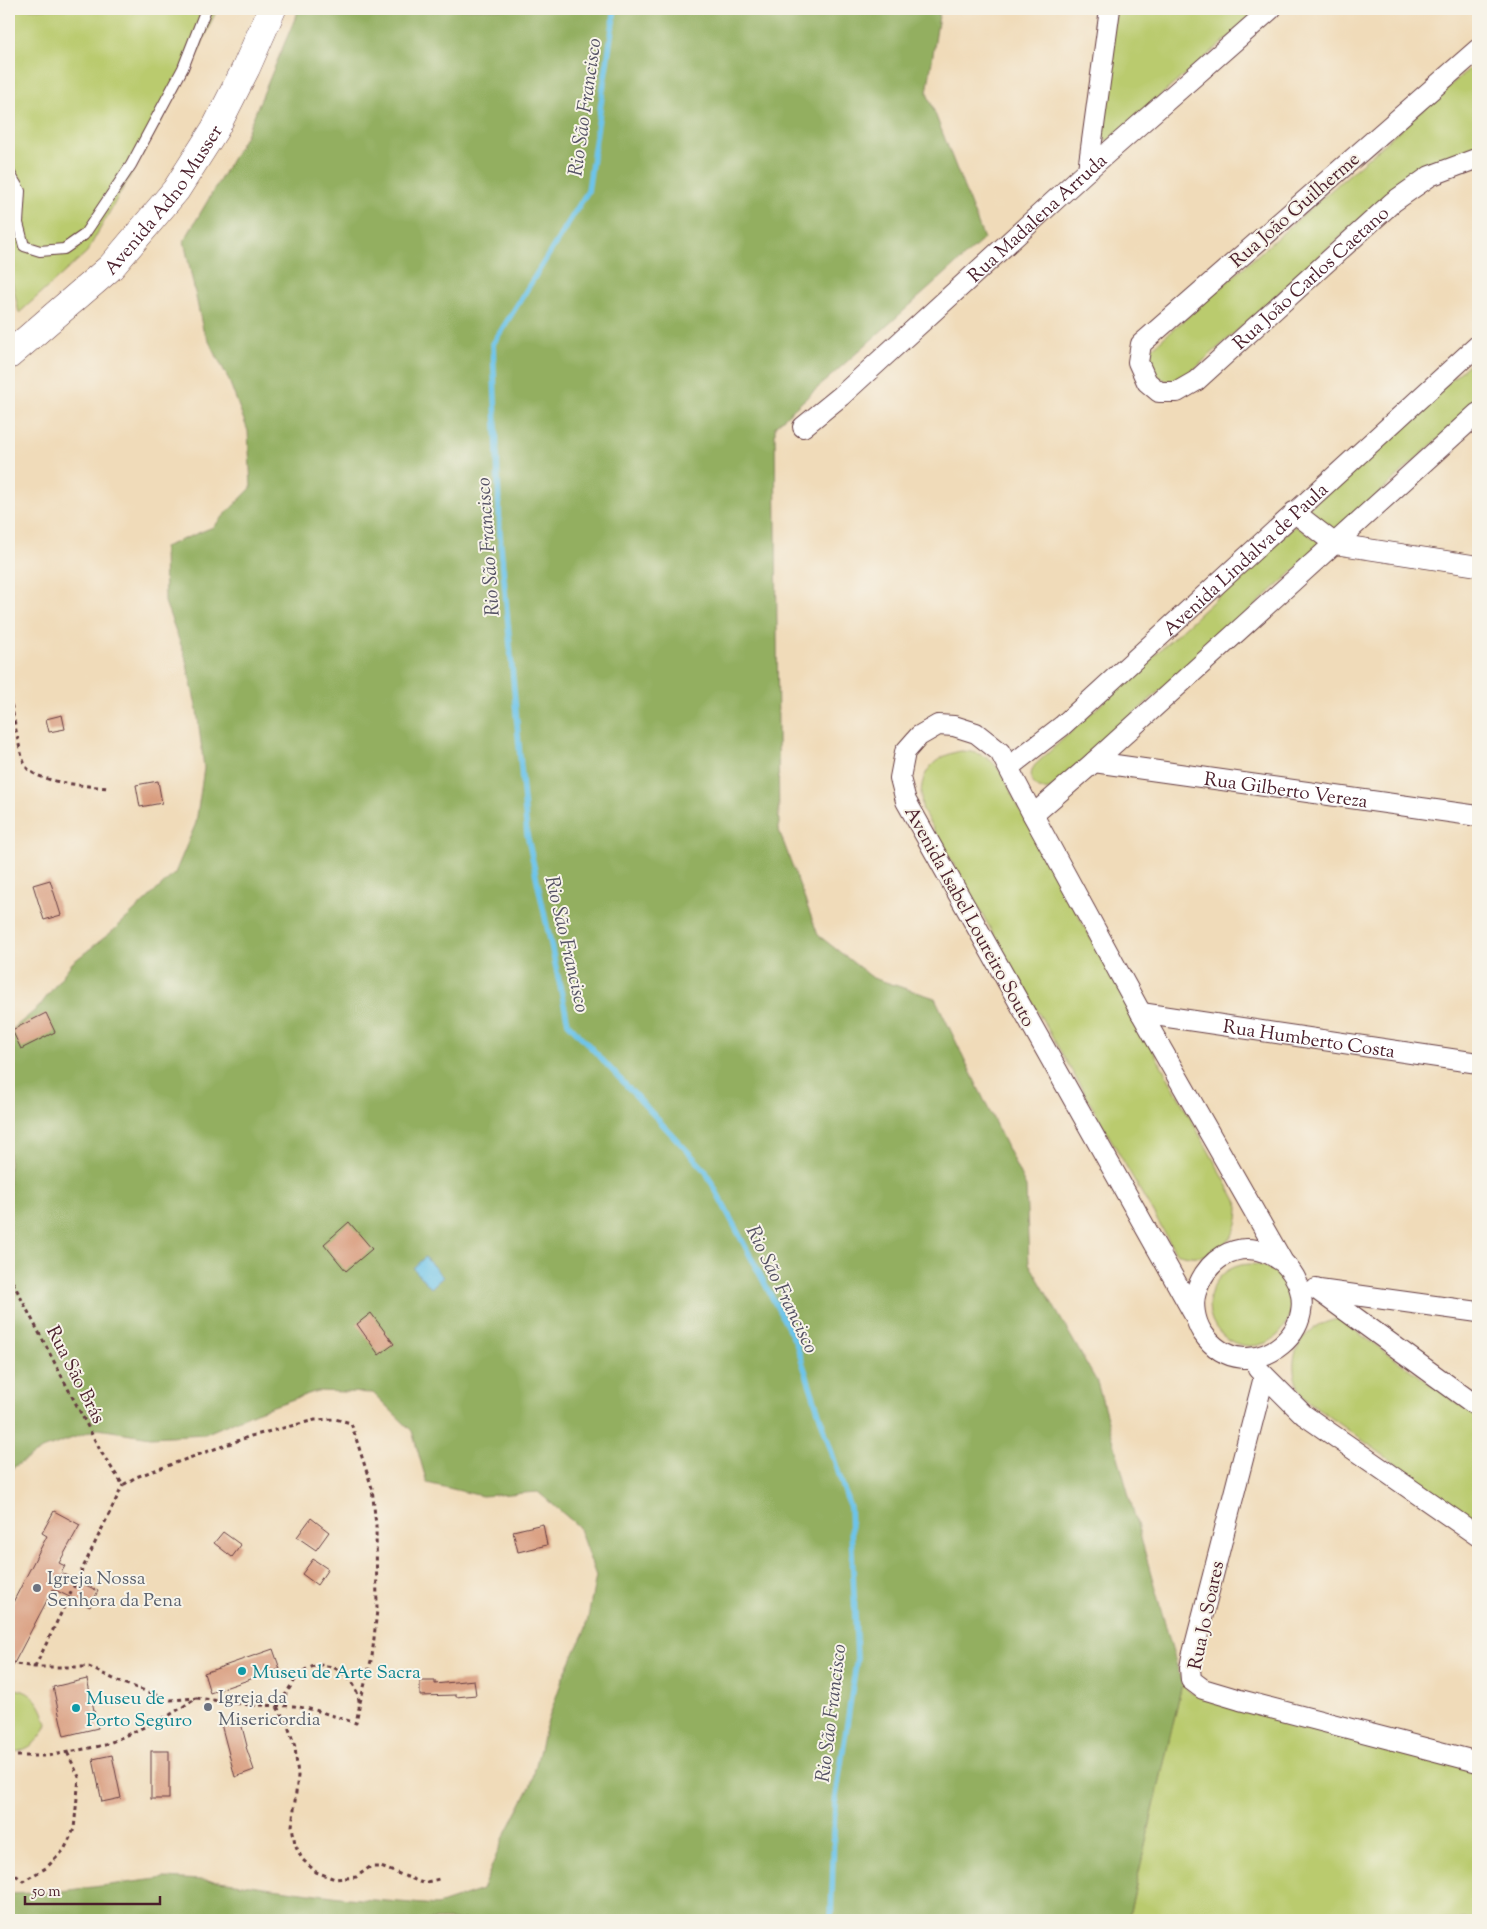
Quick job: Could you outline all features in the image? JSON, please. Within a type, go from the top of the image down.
[{"type":"main road","name":"Avenida Adno Musser","points":[[9,355],[111,267],[176,190],[215,129],[246,68],[272,9]]},
{"type":"street","points":[[1088,170],[1110,9]]},
{"type":"street","name":"Rua Madalena Arruda","points":[[803,427],[848,389],[1088,170],[1271,9]]},
{"type":"street","name":"Rua João Guilherme","points":[[1147,382],[1138,362],[1141,344],[1478,49]]},
{"type":"street","name":"Rua João Carlos Caetano","points":[[1147,382],[1159,392],[1177,392],[1196,381],[1393,202],[1430,176],[1478,158]]},
{"type":"street","name":"Avenida Lindalva de Paula","points":[[1009,767],[1062,726],[1478,345]]},
{"type":"street","points":[[1033,815],[1094,762],[1478,413]]},
{"type":"street","points":[[1294,512],[1335,544],[1478,566]]},
{"type":"street","name":"Avenida Isabel Loureiro Souto","points":[[938,725],[954,726],[976,733],[1000,752],[1033,815],[1141,1013],[1283,1262],[1297,1280],[1302,1297],[1301,1316],[1294,1332],[1282,1346],[1266,1355],[1248,1358],[1234,1356],[1220,1350],[1209,1341],[1200,1329],[1195,1316],[906,801],[900,778],[905,752],[920,736],[938,725]]},
{"type":"street","name":"Rua Gilberto Vereza","points":[[1094,762],[1478,816]]},
{"type":"street","name":"Rua Humberto Costa","points":[[1141,1013],[1478,1063]]},
{"type":"street","name":"Avenida Isabel Loureiro Souto","points":[[1195,1316],[1194,1296],[1200,1278],[1212,1263],[1229,1253],[1248,1249],[1267,1252],[1283,1262]]},
{"type":"street","points":[[1297,1280],[1316,1289],[1478,1407]]},
{"type":"street","points":[[1316,1289],[1478,1312]]},
{"type":"street","points":[[1248,1358],[1264,1377],[1304,1415],[1478,1536]]},
{"type":"street","name":"Rua Jo Soares","points":[[1264,1377],[1192,1657],[1190,1668],[1191,1680],[1203,1689],[1240,1700],[1478,1762]]},
{"type":"lane","points":[[9,172],[20,191],[18,223],[24,246],[40,250],[64,249],[84,235],[130,165],[184,68],[206,9]]},
{"type":"path","points":[[9,689],[15,724],[26,767],[36,775],[74,785],[108,788]]},
{"type":"path","name":"Rua São Brás","points":[[9,1275],[97,1444],[124,1485]]},
{"type":"path","points":[[9,1663],[35,1667],[89,1667],[120,1682],[171,1700],[197,1698],[277,1707],[294,1706],[315,1710],[356,1723],[372,1657],[376,1610],[376,1525],[372,1488],[351,1423],[335,1419],[315,1420],[251,1436],[136,1477],[124,1485],[35,1667]]},
{"type":"path","points":[[277,1707],[296,1678],[306,1669],[320,1664],[335,1667],[348,1675],[359,1706]]},
{"type":"path","points":[[9,1756],[48,1756],[105,1745],[168,1716],[197,1698]]},
{"type":"path","points":[[277,1707],[286,1723],[295,1747],[298,1776],[292,1826],[295,1844],[302,1859],[316,1872],[335,1879],[356,1877],[370,1867],[381,1867],[423,1883],[439,1879]]},
{"type":"path","points":[[9,1870],[23,1881],[46,1868],[64,1850],[74,1829],[79,1777],[67,1752]]},
{"type":"green space","points":[[9,9],[217,9],[192,66],[87,252],[19,313],[9,267],[9,203],[12,190],[9,184]]},
{"type":"green space","points":[[299,9],[940,9],[927,93],[984,239],[775,426],[779,830],[818,935],[873,978],[935,998],[1026,1187],[1029,1263],[1097,1382],[1182,1684],[1128,1920],[9,1920],[9,1894],[53,1892],[165,1878],[219,1881],[348,1898],[437,1905],[482,1890],[503,1839],[531,1785],[545,1729],[563,1677],[586,1628],[596,1576],[578,1526],[538,1492],[482,1496],[427,1483],[412,1431],[373,1393],[317,1391],[256,1412],[205,1434],[151,1437],[98,1429],[45,1448],[9,1470],[9,1032],[39,1007],[72,963],[114,930],[175,873],[196,823],[204,768],[197,710],[185,656],[165,602],[164,547],[213,527],[251,488],[248,431],[228,378],[203,330],[184,241],[245,137]]},
{"type":"green space","points":[[1115,9],[1262,9],[1107,141],[1100,134]]},
{"type":"green space","points":[[1478,61],[1478,148],[1457,155],[1388,194],[1181,381],[1173,382],[1156,374],[1151,363],[1151,349]]},
{"type":"green space","points":[[1478,356],[1478,402],[1339,530],[1331,531],[1304,512]]},
{"type":"green space","points":[[1295,526],[1318,541],[1319,548],[1050,789],[1040,788],[1033,783],[1031,774],[1035,765]]},
{"type":"green space","points":[[961,751],[973,752],[983,756],[998,768],[1003,776],[1239,1206],[1238,1219],[1229,1240],[1212,1253],[1201,1256],[1189,1256],[1176,1253],[923,811],[921,789],[927,772],[940,759]]},
{"type":"green space","points":[[1250,1264],[1266,1267],[1279,1276],[1288,1289],[1291,1305],[1288,1321],[1279,1334],[1266,1343],[1250,1346],[1234,1343],[1221,1334],[1212,1321],[1209,1305],[1212,1289],[1221,1276],[1234,1267]]},
{"type":"green space","points":[[1339,1319],[1478,1418],[1478,1523],[1305,1399],[1294,1373],[1294,1360],[1297,1348],[1303,1338],[1313,1330],[1324,1323]]},
{"type":"green space","points":[[1182,1684],[1191,1693],[1478,1771],[1478,1920],[1128,1920]]},
{"type":"green space","points":[[15,1689],[28,1693],[37,1701],[43,1711],[47,1724],[37,1740],[27,1748],[16,1752],[9,1752],[9,1690]]},
{"type":"water","points":[[425,1257],[443,1277],[431,1288],[413,1268]]},
{"type":"building","points":[[62,715],[65,729],[49,732],[46,719]]},
{"type":"building","points":[[158,781],[162,803],[140,807],[136,785]]},
{"type":"building","points":[[50,880],[61,915],[44,920],[33,885]]},
{"type":"building","points":[[46,1013],[55,1032],[21,1049],[12,1030]]},
{"type":"building","points":[[349,1222],[372,1249],[346,1271],[324,1244]]},
{"type":"building","points":[[371,1313],[394,1344],[379,1355],[357,1324]]},
{"type":"building","points":[[54,1511],[80,1525],[59,1563],[65,1566],[61,1573],[98,1591],[90,1607],[53,1589],[9,1673],[9,1610],[47,1536],[42,1533]]},
{"type":"building","points":[[311,1518],[329,1532],[316,1550],[297,1537]]},
{"type":"building","points":[[543,1524],[547,1545],[518,1552],[513,1531]]},
{"type":"building","points":[[223,1532],[241,1545],[232,1557],[214,1543]]},
{"type":"building","points":[[313,1559],[328,1569],[317,1585],[302,1574]]},
{"type":"building","name":"Museu de Arte Sacra","points":[[273,1649],[280,1669],[210,1693],[204,1673]]},
{"type":"building","name":"Museu de Porto Seguro","points":[[87,1679],[98,1728],[64,1736],[53,1687]]},
{"type":"building","points":[[474,1680],[476,1695],[456,1697],[456,1695],[420,1696],[420,1681],[435,1681],[435,1684]]},
{"type":"building","points":[[240,1719],[246,1747],[254,1770],[235,1777],[221,1724]]},
{"type":"building","points":[[151,1751],[169,1751],[169,1799],[151,1799]]},
{"type":"building","points":[[112,1755],[121,1798],[102,1802],[93,1759]]},
{"type":"waterway","name":"Rio São Francisco","points":[[615,9],[588,191],[493,344],[500,535],[527,834],[568,1023],[705,1170],[796,1343],[850,1508],[857,1658],[835,1803],[831,1920]]},
{"type":"place","name":"Igreja Nossa Senhora da Pena","points":[[37,1588]]},
{"type":"place","name":"Museu de Arte Sacra","points":[[242,1671]]},
{"type":"place","name":"Igreja da Misericordia","points":[[208,1707]]},
{"type":"place","name":"Museu de Porto Seguro","points":[[76,1708]]}]
